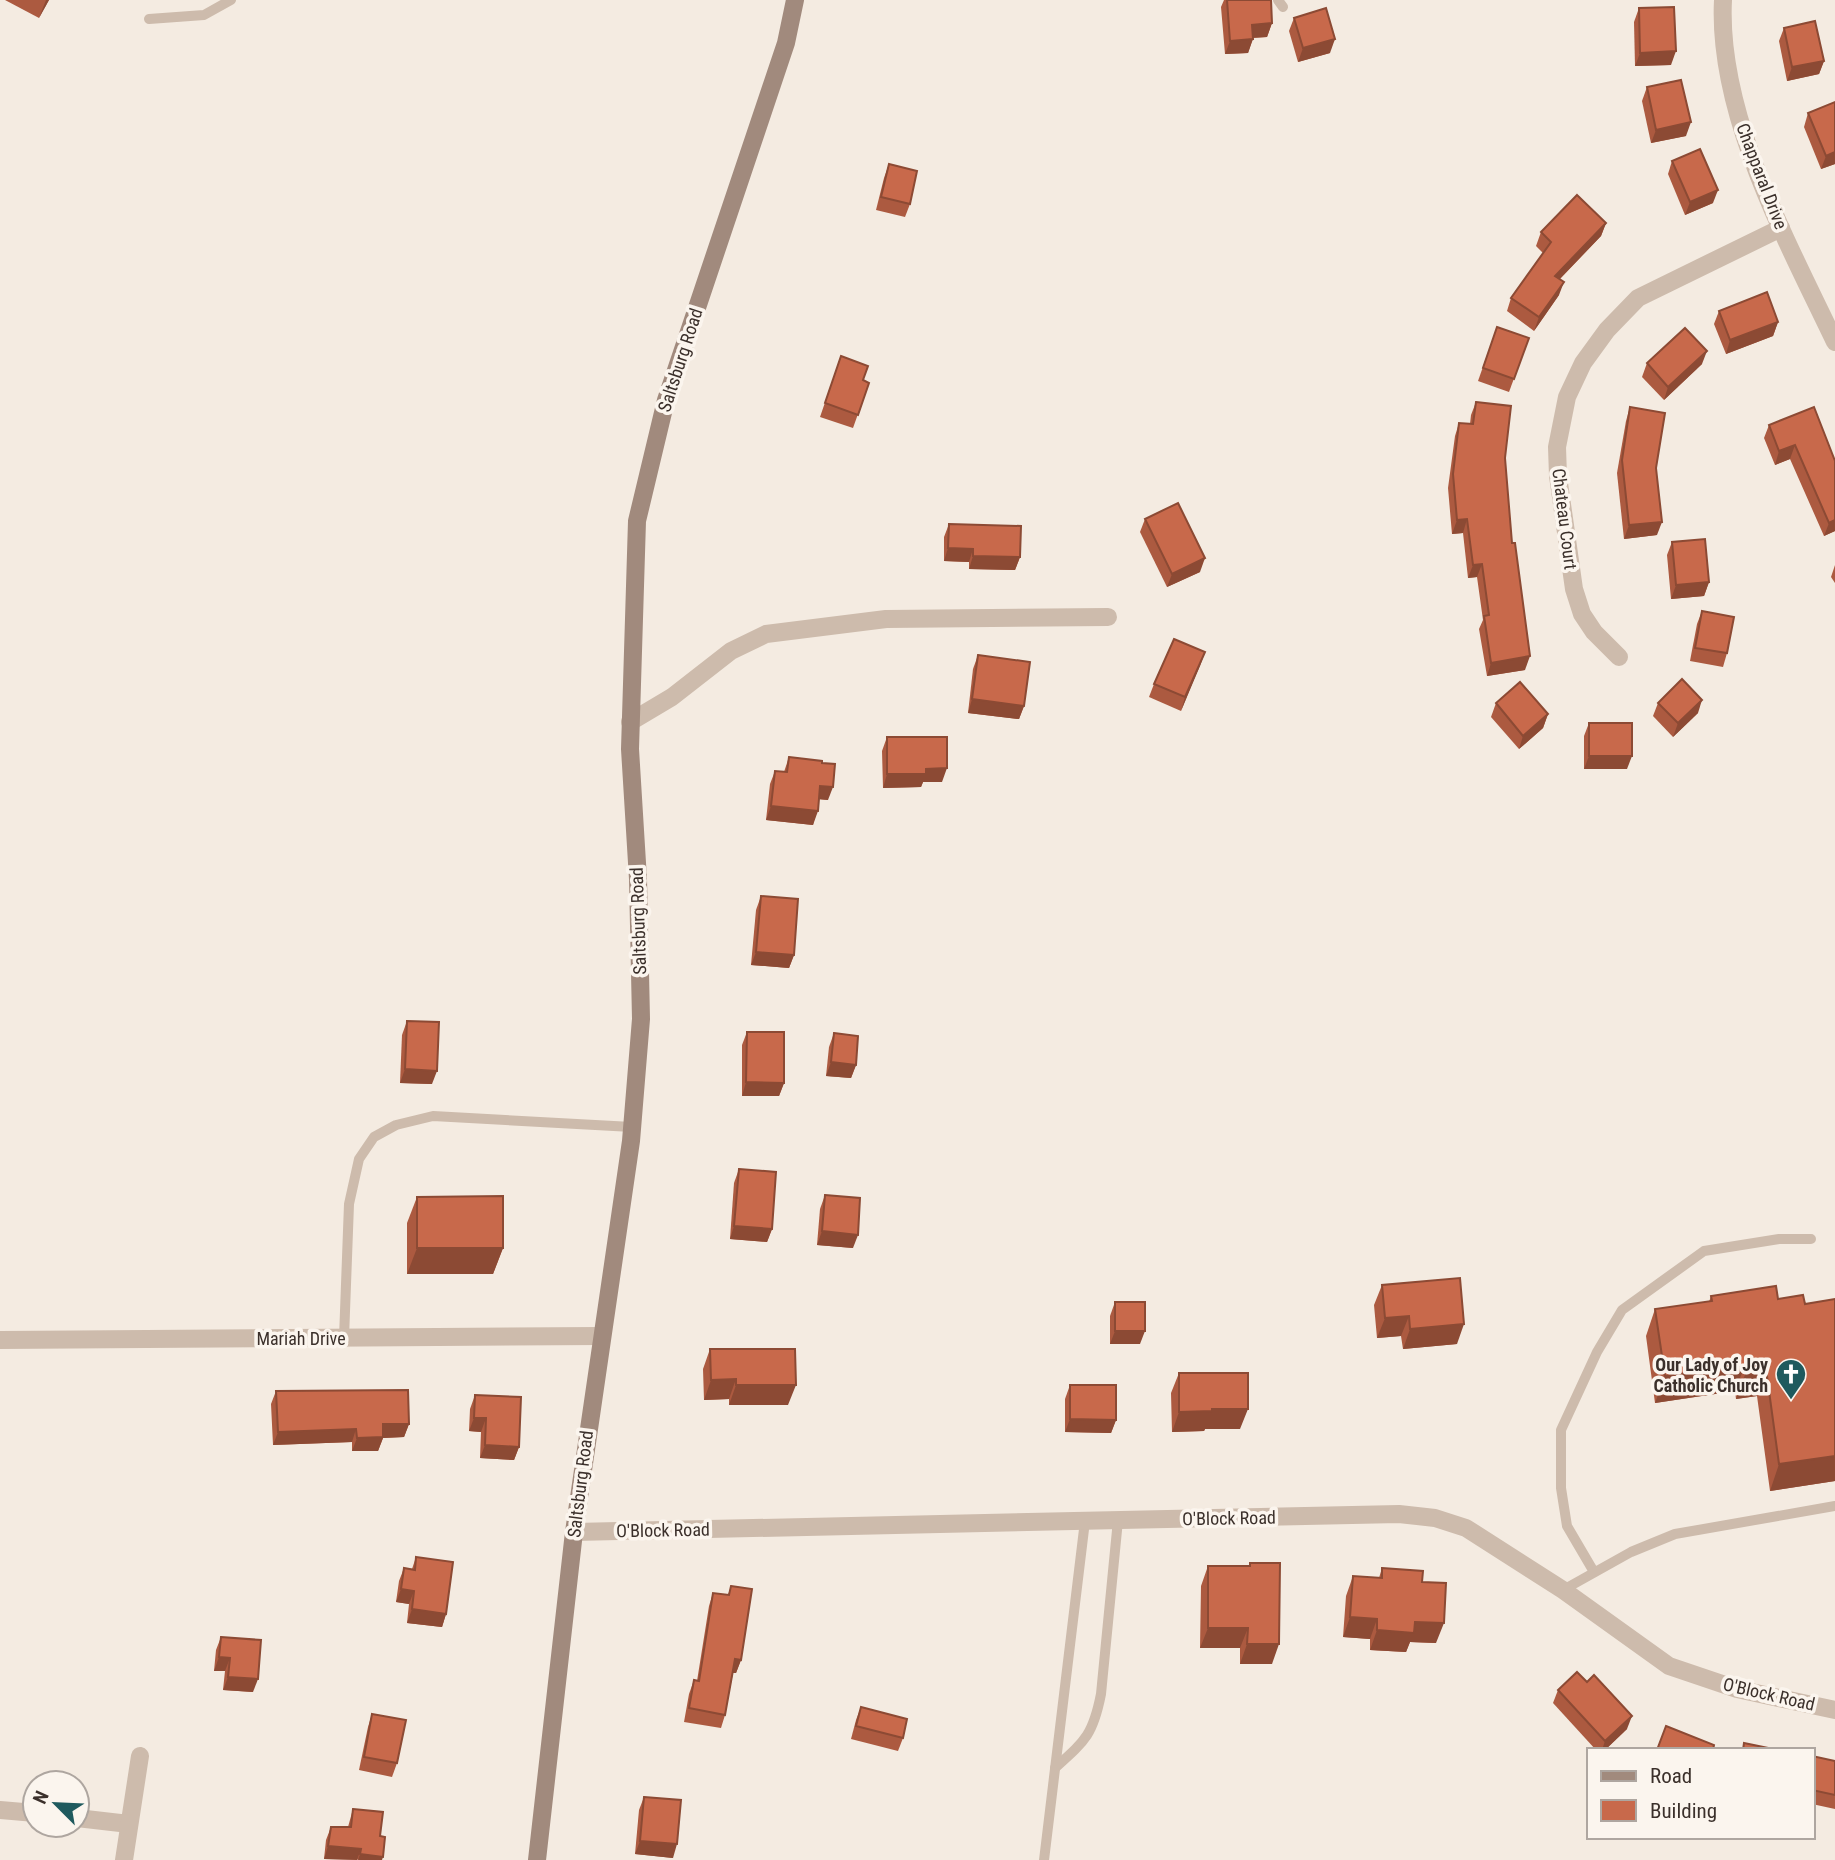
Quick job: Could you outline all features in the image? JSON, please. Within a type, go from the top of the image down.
[{"type":"main road","name":"Saltsburg Road","points":[[537,1860],[574,1532],[632,1128],[641,1018],[630,722],[637,521],[666,400],[786,43],[795,0]]},
{"type":"street","name":"Chapparal Drive","points":[[1723,0],[1726,52],[1744,135],[1780,228],[1835,342]]},
{"type":"street","name":"Chateau Court","points":[[1619,657],[1594,632],[1582,614],[1574,589],[1558,476],[1558,447],[1567,397],[1583,363],[1599,341],[1639,299],[1780,228]]},
{"type":"street","points":[[630,722],[672,697],[731,651],[766,634],[886,619],[1108,617]]},
{"type":"street","name":"Mariah Drive","points":[[0,1340],[601,1336]]},
{"type":"street","name":"O'Block Road","points":[[574,1532],[1399,1514],[1435,1518],[1466,1528],[1563,1590],[1669,1666],[1737,1689],[1835,1710]]},
{"type":"street","points":[[124,1860],[140,1756]]},
{"type":"street","points":[[0,1810],[21,1812]]},
{"type":"street","points":[[91,1820],[130,1824]]},
{"type":"lane","points":[[149,19],[204,15],[231,0]]},
{"type":"lane","points":[[344,1338],[349,1204],[359,1159],[374,1137],[396,1125],[433,1116],[632,1128]]},
{"type":"lane","points":[[1594,1572],[1567,1526],[1561,1488],[1561,1430],[1597,1352],[1622,1310],[1704,1251],[1779,1239],[1811,1239]]},
{"type":"lane","points":[[1563,1590],[1631,1552],[1675,1534],[1835,1506]]},
{"type":"lane","points":[[1055,1768],[1087,1739],[1096,1720],[1101,1694],[1118,1520]]},
{"type":"lane","points":[[1044,1860],[1085,1521]]},
{"type":"building","points":[[1227,0],[1271,0],[1272,23],[1252,25],[1253,39],[1230,41]]},
{"type":"building","points":[[1674,7],[1676,51],[1640,53],[1639,8]]},
{"type":"building","points":[[1326,8],[1335,39],[1303,48],[1294,18]]},
{"type":"building","points":[[1815,21],[1824,61],[1792,67],[1784,28]]},
{"type":"building","points":[[1681,80],[1691,122],[1656,130],[1647,87]]},
{"type":"building","points":[[1835,102],[1835,152],[1826,156],[1808,113]]},
{"type":"building","points":[[1700,149],[1718,190],[1690,202],[1672,161]]},
{"type":"building","points":[[889,164],[917,171],[910,204],[881,197]]},
{"type":"building","points":[[1577,195],[1606,223],[1555,276],[1564,282],[1539,317],[1511,298],[1551,242],[1541,232]]},
{"type":"building","points":[[1767,292],[1778,322],[1730,340],[1719,311]]},
{"type":"building","points":[[1497,327],[1529,338],[1514,379],[1483,368]]},
{"type":"building","points":[[1685,328],[1707,351],[1668,387],[1647,363]]},
{"type":"building","points":[[841,356],[868,366],[863,380],[869,383],[858,415],[825,403]]},
{"type":"building","points":[[1476,402],[1511,406],[1505,458],[1512,543],[1515,543],[1530,656],[1491,663],[1484,616],[1489,615],[1482,564],[1473,565],[1467,519],[1457,520],[1453,474],[1459,423],[1473,424]]},
{"type":"building","points":[[1630,407],[1665,413],[1656,468],[1662,522],[1629,525],[1622,460]]},
{"type":"building","points":[[1814,407],[1835,461],[1835,520],[1829,523],[1795,445],[1779,451],[1769,425]]},
{"type":"building","points":[[1178,503],[1205,558],[1172,574],[1145,519]]},
{"type":"building","points":[[949,524],[1021,526],[1020,557],[973,556],[973,549],[948,548]]},
{"type":"building","points":[[1705,539],[1709,582],[1676,585],[1672,542]]},
{"type":"building","points":[[1702,611],[1734,617],[1727,653],[1695,648]]},
{"type":"building","points":[[1174,639],[1205,652],[1185,697],[1154,684]]},
{"type":"building","points":[[978,655],[1030,662],[1024,706],[972,699]]},
{"type":"building","points":[[1682,679],[1702,700],[1678,723],[1658,703]]},
{"type":"building","points":[[1520,682],[1548,714],[1523,736],[1496,703]]},
{"type":"building","points":[[1589,723],[1632,723],[1632,756],[1589,756]]},
{"type":"building","points":[[887,737],[947,737],[947,768],[926,769],[926,774],[887,774]]},
{"type":"building","points":[[789,757],[835,764],[833,787],[820,786],[818,811],[771,806],[775,771],[787,772]]},
{"type":"building","points":[[761,896],[798,899],[794,955],[756,952]]},
{"type":"building","points":[[407,1021],[439,1022],[437,1071],[405,1069]]},
{"type":"building","points":[[747,1032],[784,1032],[784,1083],[746,1082]]},
{"type":"building","points":[[834,1033],[858,1036],[856,1065],[831,1062]]},
{"type":"building","points":[[739,1169],[776,1172],[772,1229],[734,1226]]},
{"type":"building","points":[[825,1195],[860,1198],[858,1235],[822,1231]]},
{"type":"building","points":[[503,1196],[503,1248],[417,1248],[417,1197]]},
{"type":"building","points":[[1460,1278],[1464,1324],[1410,1329],[1409,1316],[1385,1318],[1382,1285]]},
{"type":"building","name":"Our Lady of Joy Catholic Church","points":[[1776,1286],[1778,1299],[1803,1295],[1805,1304],[1835,1299],[1835,1456],[1779,1464],[1766,1369],[1746,1372],[1745,1365],[1665,1376],[1655,1309],[1712,1301],[1711,1296]]},
{"type":"building","points":[[1115,1302],[1145,1302],[1145,1331],[1115,1331]]},
{"type":"building","points":[[710,1349],[795,1349],[796,1385],[736,1385],[736,1379],[711,1380]]},
{"type":"building","points":[[1179,1373],[1248,1373],[1248,1409],[1179,1412]]},
{"type":"building","points":[[1070,1385],[1116,1385],[1116,1420],[1070,1419]]},
{"type":"building","points":[[408,1390],[409,1424],[383,1424],[383,1437],[357,1438],[356,1429],[278,1432],[276,1391]]},
{"type":"building","points":[[475,1395],[521,1397],[519,1447],[485,1445],[486,1418],[474,1418]]},
{"type":"building","points":[[416,1557],[453,1562],[446,1614],[412,1609],[414,1591],[401,1589],[404,1568],[415,1570]]},
{"type":"building","points":[[1250,1563],[1280,1563],[1279,1644],[1247,1644],[1248,1628],[1208,1628],[1208,1566],[1250,1566]]},
{"type":"building","points":[[1382,1568],[1423,1571],[1422,1582],[1446,1583],[1444,1623],[1415,1622],[1414,1633],[1377,1630],[1377,1619],[1350,1617],[1353,1576],[1382,1578]]},
{"type":"building","points":[[731,1586],[752,1589],[741,1660],[735,1659],[725,1715],[689,1708],[694,1680],[699,1681],[713,1593],[729,1595]]},
{"type":"building","points":[[221,1637],[261,1640],[258,1679],[228,1677],[230,1658],[219,1657]]},
{"type":"building","points":[[1577,1672],[1587,1682],[1594,1675],[1632,1716],[1605,1741],[1558,1690]]},
{"type":"building","points":[[861,1707],[907,1719],[903,1738],[856,1726]]},
{"type":"building","points":[[372,1714],[406,1720],[397,1763],[364,1757]]},
{"type":"building","points":[[1666,1726],[1714,1745],[1713,1748],[1658,1748]]},
{"type":"building","points":[[1744,1743],[1768,1748],[1743,1748]]},
{"type":"building","points":[[1814,1756],[1835,1761],[1835,1795],[1814,1790]]},
{"type":"building","points":[[644,1797],[681,1800],[677,1844],[640,1841]]},
{"type":"building","points":[[353,1809],[383,1812],[380,1836],[385,1837],[383,1857],[360,1854],[361,1849],[328,1846],[331,1827],[351,1827]]},
{"type":"place","name":"Our Lady of Joy Catholic Church","points":[[1791,1401]]}]
